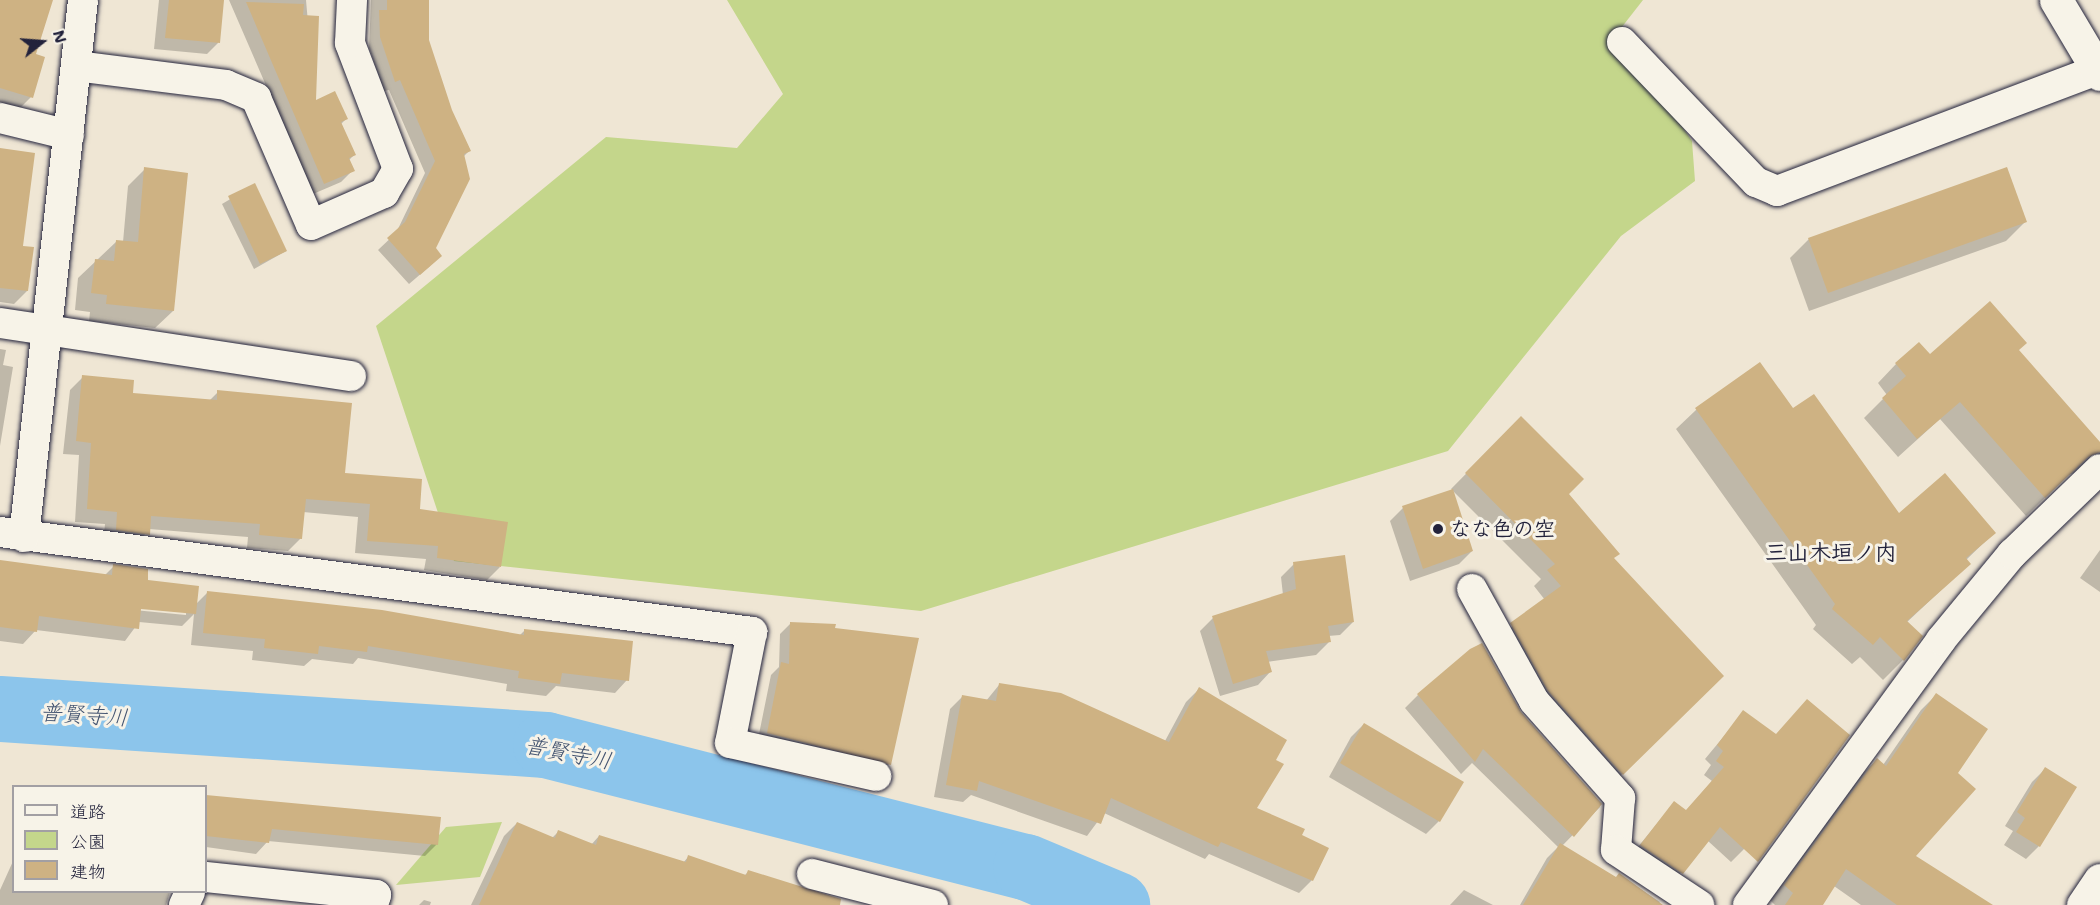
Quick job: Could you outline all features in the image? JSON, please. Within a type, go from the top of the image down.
[{"type":"street","points":[[84,0],[47,331],[12,535],[752,632],[730,743],[876,776]]},
{"type":"street","points":[[76,66],[226,85],[256,98],[311,225],[384,193],[398,169],[350,43],[352,0]]},
{"type":"street","points":[[1622,42],[1756,182],[1777,191],[2099,72],[2055,0]]},
{"type":"street","points":[[0,118],[69,135]]},
{"type":"street","points":[[0,323],[351,376]]},
{"type":"street","points":[[1748,905],[1941,640],[2012,554],[2100,469]]},
{"type":"street","points":[[1472,589],[1534,701],[1620,798],[1616,850],[1699,905]]},
{"type":"street","points":[[812,874],[933,905]]},
{"type":"street","points":[[207,877],[376,895],[372,905]]},
{"type":"street","points":[[2083,905],[2100,880]]},
{"type":"green space","points":[[727,0],[1643,0],[1618,32],[1692,141],[1695,181],[1621,236],[1448,451],[921,611],[454,561],[376,326],[606,137],[737,148],[783,94]]},
{"type":"green space","points":[[502,822],[480,877],[396,885],[446,827]]},
{"type":"building","points":[[0,0],[53,0],[36,54],[45,57],[33,98],[0,88]]},
{"type":"building","points":[[169,0],[224,0],[220,43],[165,38]]},
{"type":"building","points":[[387,0],[429,0],[429,40],[452,110],[471,151],[464,154],[470,179],[436,248],[442,256],[420,275],[387,238],[405,222],[435,161],[400,80],[395,82],[380,37],[379,10],[387,10]]},
{"type":"building","points":[[246,2],[304,4],[303,15],[319,16],[316,100],[335,91],[348,119],[341,122],[356,155],[349,158],[355,171],[324,184]]},
{"type":"building","points":[[0,148],[35,153],[23,246],[34,247],[28,291],[0,288]]},
{"type":"building","points":[[144,167],[188,173],[174,311],[106,304],[107,295],[91,293],[95,259],[114,261],[116,240],[138,242]]},
{"type":"building","points":[[2007,167],[2027,222],[1828,293],[1808,238]]},
{"type":"building","points":[[255,183],[287,251],[260,264],[228,196]]},
{"type":"building","points":[[1990,301],[2027,343],[2019,350],[2100,442],[2100,452],[2088,457],[2045,498],[1960,402],[1917,439],[1882,398],[1906,376],[1895,363],[1919,342],[1930,354]]},
{"type":"building","points":[[1760,362],[1793,408],[1814,394],[1899,513],[1945,473],[1996,533],[1966,558],[1971,564],[1907,621],[1923,636],[1904,661],[1880,637],[1873,645],[1832,609],[1835,604],[1695,408]]},
{"type":"building","points":[[82,375],[134,380],[133,393],[217,400],[217,390],[352,403],[345,473],[422,479],[420,509],[508,522],[501,567],[437,558],[438,546],[367,541],[370,504],[306,499],[302,539],[259,535],[260,524],[151,516],[150,535],[116,530],[117,512],[87,509],[91,443],[76,441]]},
{"type":"building","points":[[1521,416],[1584,479],[1569,494],[1620,554],[1614,558],[1724,676],[1623,775],[1548,691],[1510,623],[1561,586],[1547,570],[1555,564],[1465,473]]},
{"type":"building","name":"なな色の空","points":[[1453,489],[1473,551],[1423,569],[1402,506]]},
{"type":"building","points":[[1345,555],[1354,622],[1328,626],[1331,642],[1266,651],[1272,672],[1233,684],[1212,616],[1296,589],[1293,562]]},
{"type":"building","points":[[0,560],[112,575],[113,564],[148,569],[148,580],[199,586],[196,614],[141,609],[139,629],[39,616],[37,632],[0,627]]},
{"type":"building","points":[[207,591],[382,610],[524,635],[524,629],[633,641],[629,681],[562,673],[560,684],[518,678],[519,671],[368,646],[367,652],[319,646],[318,654],[264,648],[265,639],[203,633]]},
{"type":"building","points":[[790,622],[836,624],[835,628],[919,638],[891,765],[767,733],[781,662],[789,664]]},
{"type":"building","points":[[1482,643],[1521,712],[1602,804],[1574,837],[1483,749],[1475,762],[1417,694],[1470,649]]},
{"type":"building","points":[[999,683],[1061,693],[1169,742],[1199,687],[1287,740],[1276,760],[1284,764],[1257,808],[1305,829],[1302,835],[1329,848],[1313,881],[1221,842],[1218,847],[1111,798],[1101,824],[979,781],[977,791],[946,785],[962,695],[996,701]]},
{"type":"building","points":[[1936,693],[1988,729],[1958,773],[1976,789],[1916,856],[1993,905],[1897,905],[1846,869],[1823,905],[1785,905],[1793,893],[1784,885],[1877,758],[1886,766]]},
{"type":"building","points":[[1807,699],[1850,735],[1758,862],[1720,827],[1683,874],[1640,845],[1674,801],[1686,810],[1724,767],[1716,761],[1723,751],[1717,745],[1743,710],[1776,734]]},
{"type":"building","points":[[1364,723],[1464,782],[1440,822],[1340,763]]},
{"type":"building","points":[[2045,767],[2077,787],[2040,847],[2016,832],[2025,818],[2017,812]]},
{"type":"building","points":[[207,795],[441,817],[438,845],[272,829],[269,843],[207,836]]},
{"type":"building","points":[[517,822],[555,838],[558,830],[596,845],[599,835],[686,862],[688,855],[746,875],[748,870],[841,899],[840,905],[479,905]]},
{"type":"building","points":[[1560,843],[1616,877],[1619,873],[1663,905],[1523,905]]},
{"type":"waterway","name":"普賢寺川","points":[[0,709],[546,745],[1026,867],[1117,905]]},
{"type":"place","name":"なな色の空","points":[[1438,529]]},
{"type":"district","name":"三山木垣ノ内","points":[[1831,553]]}]
